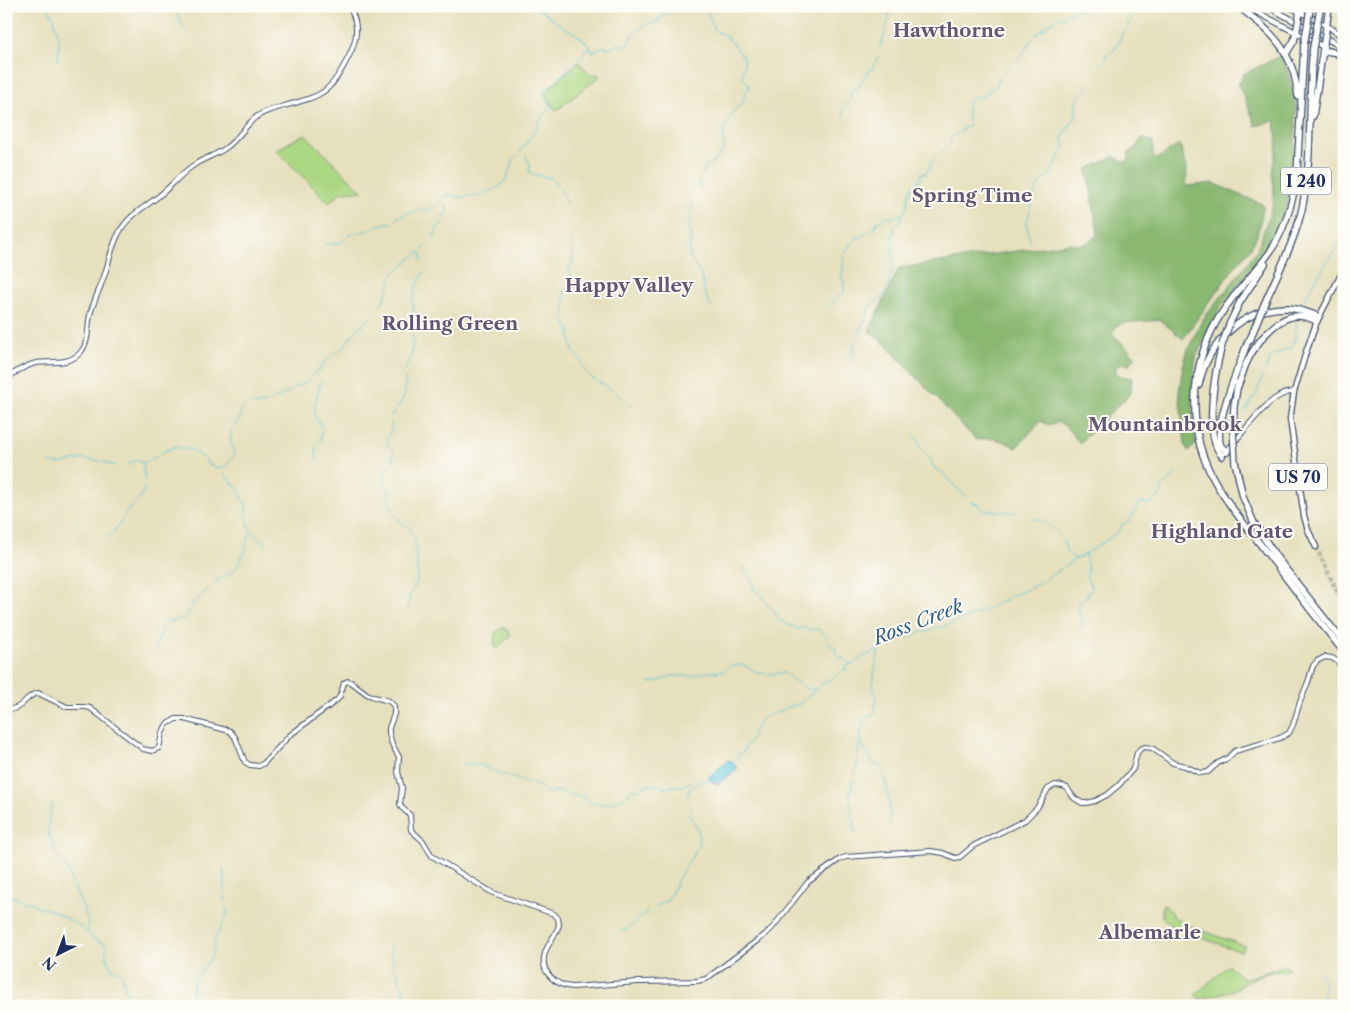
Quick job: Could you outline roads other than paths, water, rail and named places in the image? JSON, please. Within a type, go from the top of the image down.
[{"type":"highway","points":[[1238,6],[1269,30],[1286,54],[1296,82],[1300,115]]},
{"type":"highway","name":"I 240","points":[[1320,6],[1313,48],[1307,175],[1300,217],[1251,338],[1240,373],[1234,406],[1233,430],[1235,462],[1247,509],[1257,528],[1296,582],[1344,643]]},
{"type":"highway","points":[[1310,130],[1329,6]]},
{"type":"highway","name":"I 240","points":[[1310,8],[1304,45],[1295,188],[1289,212],[1279,236],[1264,259],[1227,305],[1208,337],[1198,372],[1195,392],[1196,414],[1200,444],[1216,482],[1243,522],[1344,652]]},
{"type":"highway","points":[[1286,54],[1294,41],[1300,11]]},
{"type":"highway","points":[[1323,54],[1327,51],[1332,52]]},
{"type":"highway","points":[[1224,454],[1219,452],[1215,440],[1212,414],[1214,380],[1222,345],[1229,325],[1246,291],[1275,250],[1279,236]]},
{"type":"highway","points":[[1196,414],[1198,390],[1204,368],[1218,342],[1229,332],[1250,317],[1271,310],[1291,308],[1318,319]]},
{"type":"highway","points":[[1238,386],[1246,364],[1256,347],[1277,324],[1286,318],[1296,316],[1318,319]]},
{"type":"highway","points":[[1224,454],[1220,439],[1223,414],[1228,395],[1251,338]]},
{"type":"main road","points":[[6,379],[28,366],[39,363],[67,361],[82,350],[87,341],[90,314],[104,278],[112,248],[124,225],[137,211],[161,195],[186,170],[227,148],[257,116],[317,96],[330,87],[343,68],[356,40],[356,22],[349,6]]},
{"type":"main road","points":[[1245,6],[1324,45],[1332,52],[1344,58]]},
{"type":"main road","points":[[1267,6],[1344,48]]},
{"type":"main road","points":[[1289,6],[1344,38]]},
{"type":"main road","name":"US 70","points":[[1316,547],[1304,516],[1290,420],[1294,392],[1306,352],[1318,319],[1344,269]]},
{"type":"main road","points":[[1224,454],[1272,401],[1283,394],[1294,392]]},
{"type":"main road","points":[[6,709],[17,708],[31,695],[38,693],[67,707],[90,708],[143,749],[149,751],[159,748],[162,732],[167,724],[176,719],[184,719],[230,731],[236,737],[245,762],[256,766],[264,763],[290,735],[337,700],[344,683],[348,681],[367,694],[389,700],[394,706],[389,733],[399,757],[398,772],[402,788],[400,804],[410,815],[412,832],[423,841],[432,856],[493,893],[556,915],[559,925],[545,952],[545,967],[555,981],[563,986],[573,987],[706,979],[766,934],[808,882],[840,859],[931,851],[940,852],[955,858],[960,857],[976,845],[1025,820],[1034,812],[1046,792],[1053,786],[1058,784],[1067,788],[1076,800],[1084,803],[1095,801],[1108,795],[1131,771],[1135,765],[1136,753],[1144,746],[1152,748],[1173,763],[1200,773],[1208,772],[1235,751],[1280,738],[1289,733],[1313,666],[1319,659],[1325,657],[1332,658],[1337,661],[1344,671]]},
{"type":"water","points":[[728,760],[732,761],[737,768],[736,770],[718,784],[710,780],[709,777]]},
{"type":"waterway","points":[[47,6],[52,14],[57,32],[59,44],[58,60]]},
{"type":"waterway","points":[[177,6],[179,19],[185,31]]},
{"type":"waterway","points":[[534,6],[581,38],[590,46],[591,51],[595,51],[603,46],[609,48],[616,45],[625,45],[634,33],[647,24],[659,21],[675,6]]},
{"type":"waterway","points":[[707,6],[715,30]]},
{"type":"waterway","points":[[880,48],[889,19],[889,11],[892,9],[891,6]]},
{"type":"waterway","points":[[1035,35],[1057,18],[1064,17],[1068,13],[1072,13],[1084,6]]},
{"type":"waterway","points":[[1100,64],[1107,58],[1105,56],[1115,49],[1122,34],[1129,26],[1128,22],[1141,6]]},
{"type":"waterway","points":[[717,32],[726,36],[744,58],[744,66]]},
{"type":"waterway","points":[[893,257],[894,252],[892,248],[894,243],[892,236],[903,212],[906,210],[912,187],[920,186],[917,183],[921,179],[921,173],[925,175],[931,167],[930,164],[949,145],[950,140],[962,131],[964,127],[967,127],[969,124],[967,109],[971,99],[974,96],[981,99],[985,96],[985,92],[989,92],[995,87],[1001,76],[1020,57],[1033,38]]},
{"type":"waterway","points":[[520,152],[536,129],[538,122],[552,107],[543,94],[543,90],[549,88],[590,47]]},
{"type":"waterway","points":[[843,116],[844,110],[851,99],[850,94],[852,90],[861,85],[869,70],[873,69],[878,56]]},
{"type":"waterway","points":[[702,175],[709,164],[720,156],[724,149],[723,133],[733,111],[743,103],[745,93],[749,87],[742,77],[743,68]]},
{"type":"waterway","points":[[1064,150],[1065,145],[1062,137],[1076,117],[1076,102],[1089,87]]},
{"type":"waterway","points":[[1030,208],[1038,186],[1048,177],[1061,153]]},
{"type":"waterway","points":[[395,221],[399,216],[433,208],[450,194],[458,197],[475,195],[477,197],[500,186],[505,181],[511,170],[513,160],[518,155]]},
{"type":"waterway","points":[[526,155],[530,165],[529,172],[552,178],[558,186]]},
{"type":"waterway","points":[[699,183],[700,188]]},
{"type":"waterway","points":[[560,189],[564,194],[563,198],[566,205]]},
{"type":"waterway","points":[[422,250],[433,239],[437,228],[445,218],[447,208],[444,202]]},
{"type":"waterway","points":[[691,214],[692,203]]},
{"type":"waterway","points":[[1030,210],[1026,222],[1030,242]]},
{"type":"waterway","points":[[830,306],[842,295],[844,290],[844,282],[842,280],[844,256],[851,243],[857,237],[862,238],[863,234],[872,228],[875,229],[877,222],[882,221],[886,216],[894,218],[902,214]]},
{"type":"waterway","points":[[690,217],[691,222],[688,225],[691,238],[690,258],[701,275],[711,308]]},
{"type":"waterway","points":[[325,244],[337,243],[350,235],[383,224],[392,223]]},
{"type":"waterway","points":[[573,239],[571,244],[573,250],[572,265],[568,271],[571,274],[564,296],[564,320],[570,330],[574,353],[581,360],[584,370],[592,378],[612,390]]},
{"type":"waterway","name":"Ross Creek","points":[[1302,303],[1327,262],[1340,244],[1344,243]]},
{"type":"waterway","points":[[381,305],[396,271],[421,252],[422,261]]},
{"type":"waterway","points":[[856,337],[859,335],[867,317],[869,307],[882,298],[885,293],[894,259]]},
{"type":"waterway","points":[[403,372],[410,361],[412,352],[413,299],[424,272]]},
{"type":"waterway","points":[[332,356],[343,348],[361,326],[373,316]]},
{"type":"waterway","name":"Ross Creek","points":[[1266,370],[1270,357],[1291,348],[1295,338],[1297,322]]},
{"type":"waterway","points":[[852,359],[855,341]]},
{"type":"waterway","points":[[294,388],[307,382],[330,358]]},
{"type":"waterway","points":[[391,416],[404,395],[405,378]]},
{"type":"waterway","name":"Ross Creek","points":[[1245,411],[1256,395],[1262,378]]},
{"type":"waterway","points":[[321,382],[315,403],[315,411],[322,429]]},
{"type":"waterway","points":[[271,401],[292,390]]},
{"type":"waterway","points":[[614,391],[631,406]]},
{"type":"waterway","points":[[252,404],[266,403]]},
{"type":"waterway","points":[[128,465],[136,460],[142,462],[149,461],[175,446],[193,450],[202,456],[208,465],[213,465],[215,468],[224,468],[235,453],[231,444],[231,431],[235,423],[240,420],[241,411],[248,404]]},
{"type":"waterway","points":[[391,422],[392,430],[387,439],[388,446],[393,451],[393,461],[386,472],[384,480],[390,491],[390,504],[393,512],[410,529],[415,539],[418,579],[410,595],[407,610]]},
{"type":"waterway","points":[[317,459],[316,448],[321,440],[321,432]]},
{"type":"waterway","points":[[912,434],[917,439],[921,449],[930,457],[934,468],[943,473],[968,498]]},
{"type":"waterway","points":[[50,462],[59,464],[83,459],[100,461]]},
{"type":"waterway","points":[[102,461],[115,465]]},
{"type":"waterway","points":[[143,464],[145,480]]},
{"type":"waterway","name":"Ross Creek","points":[[1030,588],[1119,531],[1122,525],[1129,521],[1141,502],[1148,505],[1162,493],[1161,487],[1178,473]]},
{"type":"waterway","points":[[224,474],[240,491],[246,504],[250,530]]},
{"type":"waterway","points":[[124,516],[140,498],[145,488]]},
{"type":"waterway","points":[[971,500],[987,511],[1015,513]]},
{"type":"waterway","points":[[113,533],[115,528],[120,525],[122,518]]},
{"type":"waterway","points":[[1034,519],[1050,526],[1063,541],[1067,552]]},
{"type":"waterway","points":[[214,583],[234,571],[245,552],[251,532],[265,542],[266,546]]},
{"type":"waterway","points":[[107,538],[111,534]]},
{"type":"waterway","points":[[1069,554],[1075,559]]},
{"type":"waterway","points":[[1085,555],[1088,569]]},
{"type":"waterway","points":[[743,567],[751,577],[754,590],[759,594]]},
{"type":"waterway","points":[[1083,628],[1078,607],[1081,600],[1088,596],[1087,593],[1090,593],[1092,588],[1087,577],[1088,570]]},
{"type":"waterway","points":[[156,651],[165,623],[185,618],[193,604],[209,588]]},
{"type":"waterway","name":"Ross Creek","points":[[821,684],[846,670],[846,666],[854,664],[860,658],[881,647],[887,646],[901,638],[945,626],[984,611],[1003,600],[1007,600],[1008,597],[1028,589]]},
{"type":"waterway","points":[[762,596],[779,620],[797,629],[819,629],[828,639],[830,645],[836,648],[836,653]]},
{"type":"waterway","points":[[855,774],[863,722],[875,712],[876,698],[873,686],[879,650]]},
{"type":"waterway","points":[[838,655],[850,663]]},
{"type":"waterway","points":[[650,683],[672,676],[693,676],[723,671],[731,666],[742,665],[759,673],[784,673],[799,684]]},
{"type":"waterway","points":[[801,686],[810,690],[813,689]]},
{"type":"waterway","name":"Ross Creek","points":[[775,713],[800,704],[803,699],[812,694],[814,689],[820,686]]},
{"type":"waterway","name":"Ross Creek","points":[[764,718],[773,714]]},
{"type":"waterway","name":"Ross Creek","points":[[736,760],[739,754],[744,752],[751,740],[754,729],[758,727],[757,724],[762,719]]},
{"type":"waterway","points":[[862,740],[863,748],[872,762],[884,769],[884,772]]},
{"type":"waterway","points":[[463,764],[477,764],[541,787]]},
{"type":"waterway","points":[[884,775],[890,806],[889,824]]},
{"type":"waterway","points":[[689,795],[688,790],[698,783],[710,780]]},
{"type":"waterway","points":[[850,796],[853,780]]},
{"type":"waterway","points":[[628,796],[632,789],[639,790],[646,785],[668,788],[696,781]]},
{"type":"waterway","points":[[545,792],[551,793],[555,791],[578,795],[596,804],[611,803],[624,798]]},
{"type":"waterway","points":[[850,800],[853,818]]},
{"type":"waterway","points":[[52,803],[48,833],[53,843],[54,851],[67,870],[85,913],[88,921],[88,932]]},
{"type":"waterway","points":[[656,907],[667,901],[698,844],[698,830],[689,815],[691,806]]},
{"type":"waterway","points":[[854,820],[855,833]]},
{"type":"waterway","points":[[191,1004],[194,979],[210,960],[215,939],[226,917],[223,867]]},
{"type":"waterway","points":[[6,898],[14,897],[60,915],[83,928],[93,938],[105,944],[109,963],[115,970],[120,972],[125,988],[138,1006]]},
{"type":"waterway","points":[[619,933],[629,928],[648,911]]},
{"type":"waterway","points":[[390,946],[394,967],[398,972],[400,984],[404,991],[406,1006]]},
{"type":"waterway","points":[[1319,1006],[1322,1001],[1325,982],[1321,977],[1321,972]]},
{"type":"tunnel","points":[[1316,547],[1344,606]]},
{"type":"district","name":"Hawthorne","points":[[949,30]]},
{"type":"district","name":"Spring Time","points":[[972,195]]},
{"type":"district","name":"Happy Valley","points":[[629,285]]},
{"type":"district","name":"Rolling Green","points":[[450,323]]},
{"type":"district","name":"Mountainbrook","points":[[1165,424]]},
{"type":"district","name":"Highland Gate","points":[[1222,531]]},
{"type":"district","name":"Albemarle","points":[[1150,932]]}]
